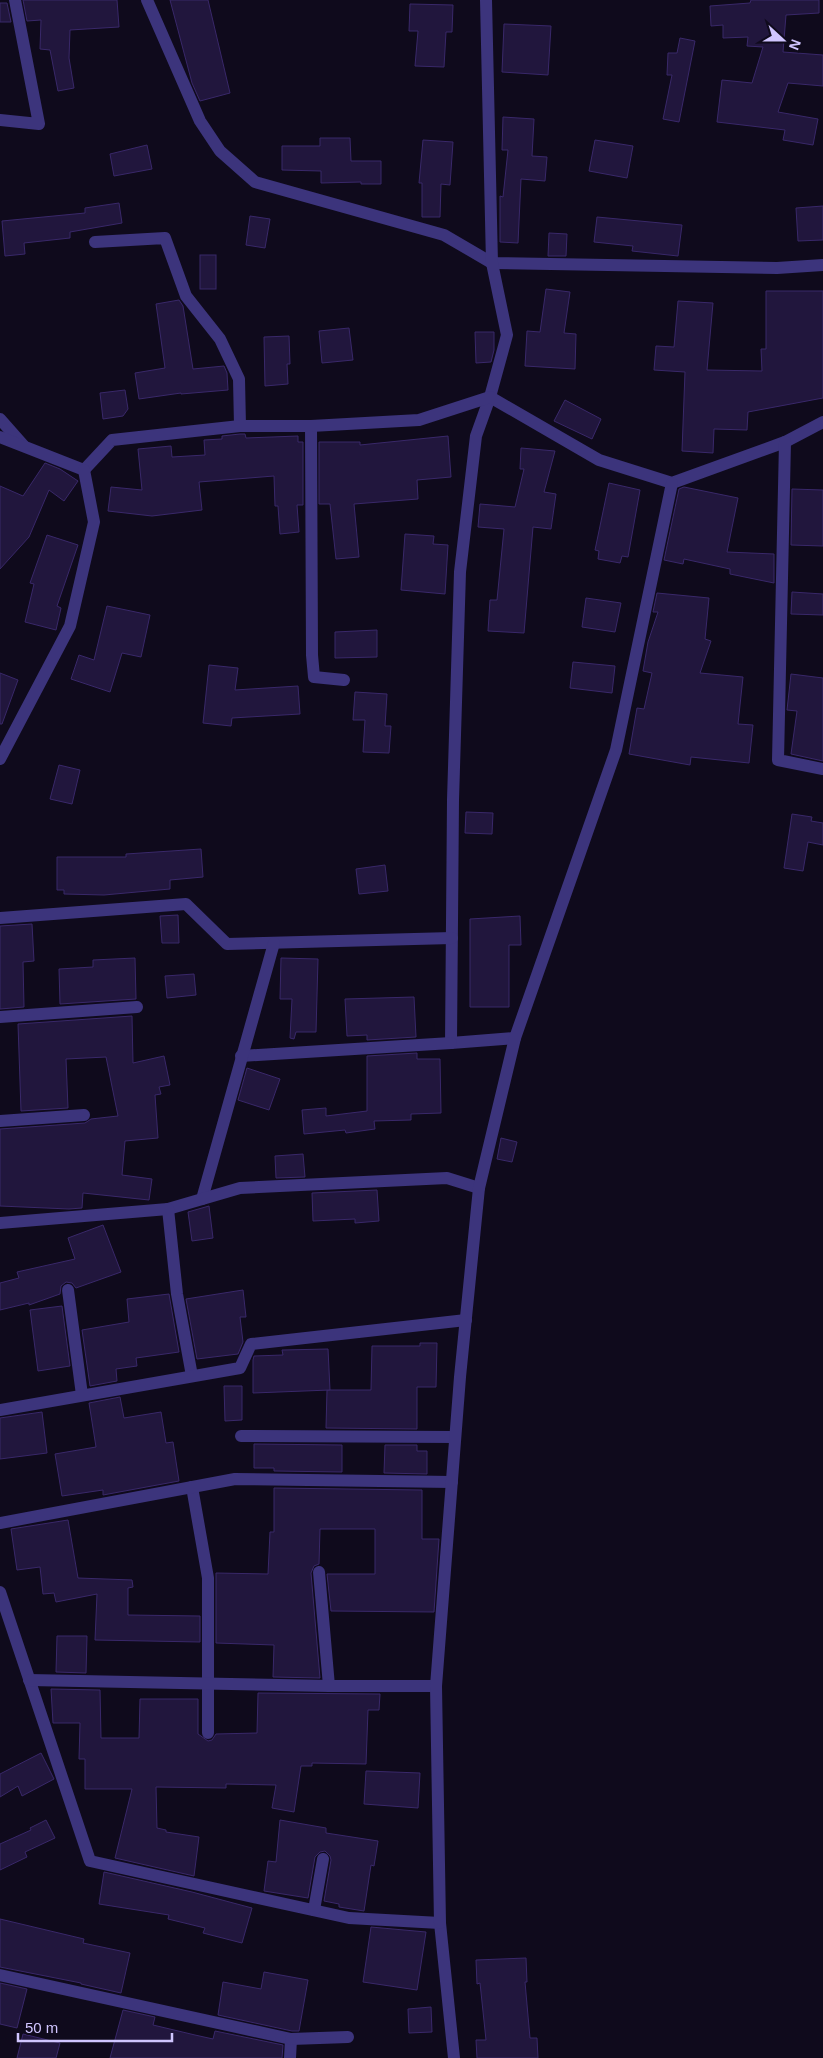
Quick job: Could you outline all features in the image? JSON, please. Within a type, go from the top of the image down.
[{"type":"street","points":[[0,120],[39,124],[15,0]]},
{"type":"street","points":[[147,0],[200,121],[220,152],[255,182],[444,235],[492,263],[777,268],[823,266]]},
{"type":"street","points":[[451,1043],[453,800],[460,572],[476,436],[490,397],[507,335],[492,263],[486,0]]},
{"type":"street","points":[[96,242],[165,238],[186,296],[220,339],[239,379],[240,426]]},
{"type":"street","points":[[84,470],[112,440],[240,426],[311,426],[419,420],[490,397],[599,460],[672,483],[785,442],[823,422]]},
{"type":"street","points":[[0,420],[24,446]]},
{"type":"street","points":[[311,426],[312,655],[314,677],[344,680]]},
{"type":"street","points":[[0,437],[84,470]]},
{"type":"street","points":[[785,442],[778,760],[823,769]]},
{"type":"street","points":[[0,759],[70,626],[94,522],[84,470]]},
{"type":"street","points":[[454,2058],[440,1923],[436,1686],[455,1437],[480,1188],[516,1038],[616,750],[672,483]]},
{"type":"street","points":[[0,918],[186,904],[227,944],[452,938]]},
{"type":"street","points":[[202,1199],[274,943]]},
{"type":"street","points":[[0,1017],[137,1008]]},
{"type":"street","points":[[241,1056],[516,1038]]},
{"type":"street","points":[[0,1121],[84,1115]]},
{"type":"street","points":[[0,1223],[168,1209],[240,1188],[447,1178],[480,1188]]},
{"type":"street","points":[[168,1209],[177,1294],[192,1376]]},
{"type":"street","points":[[68,1290],[82,1395]]},
{"type":"street","points":[[0,1410],[240,1368],[251,1344],[466,1320]]},
{"type":"street","points":[[242,1436],[455,1437]]},
{"type":"street","points":[[0,1523],[235,1479],[452,1482]]},
{"type":"street","points":[[192,1487],[208,1578],[208,1733]]},
{"type":"street","points":[[319,1572],[329,1686]]},
{"type":"street","points":[[0,1592],[90,1861],[349,1918],[440,1923]]},
{"type":"street","points":[[29,1680],[208,1682],[329,1686],[436,1686]]},
{"type":"street","points":[[314,1910],[322,1859]]},
{"type":"street","points":[[0,1975],[291,2038],[348,2037]]},
{"type":"street","points":[[290,2058],[291,2038]]},
{"type":"building","points":[[23,0],[117,0],[119,27],[70,30],[69,58],[74,88],[58,91],[50,50],[40,49],[41,20],[27,21]]},
{"type":"building","points":[[170,0],[208,0],[230,93],[200,101],[192,83]]},
{"type":"building","points":[[751,0],[819,0],[819,13],[786,15],[783,52],[823,55],[823,86],[788,83],[778,112],[818,119],[813,145],[783,140],[785,130],[717,122],[722,80],[752,83],[763,47],[747,46],[748,37],[723,38],[723,25],[711,26],[710,6],[750,3]]},
{"type":"building","points":[[0,3],[7,3],[11,22],[0,22]]},
{"type":"building","points":[[410,4],[453,5],[452,32],[446,32],[444,67],[415,66],[418,31],[409,31]]},
{"type":"building","points":[[504,24],[551,26],[548,75],[502,72]]},
{"type":"building","points":[[680,38],[695,41],[679,122],[663,119],[672,75],[667,75],[668,53],[677,53]]},
{"type":"building","points":[[503,117],[534,119],[532,156],[547,157],[545,181],[521,179],[518,243],[500,242],[500,196],[503,197],[508,150],[502,150]]},
{"type":"building","points":[[320,138],[350,138],[351,161],[381,161],[381,184],[361,184],[361,182],[321,183],[321,171],[282,170],[282,146],[320,146]]},
{"type":"building","points":[[423,140],[453,142],[450,185],[441,184],[440,217],[422,217],[422,183],[419,183]]},
{"type":"building","points":[[595,140],[633,146],[627,178],[589,171]]},
{"type":"building","points":[[147,145],[152,169],[114,176],[110,154]]},
{"type":"building","points":[[119,203],[122,223],[70,232],[70,238],[24,243],[25,254],[5,256],[2,221],[85,213],[85,208]]},
{"type":"building","points":[[823,206],[823,240],[798,241],[796,208]]},
{"type":"building","points":[[250,216],[270,219],[265,248],[246,245]]},
{"type":"building","points":[[597,217],[682,225],[678,256],[632,251],[633,246],[594,242]]},
{"type":"building","points":[[549,233],[567,234],[566,256],[548,256]]},
{"type":"building","points":[[200,255],[216,255],[216,289],[200,289]]},
{"type":"building","points":[[546,289],[570,292],[564,333],[576,334],[575,369],[525,366],[527,331],[540,332]]},
{"type":"building","points":[[766,291],[823,291],[823,398],[748,412],[747,430],[714,429],[713,453],[682,451],[685,372],[654,370],[656,346],[674,347],[678,301],[713,303],[707,370],[762,371],[761,349],[766,349]]},
{"type":"building","points":[[179,300],[183,306],[193,369],[224,366],[227,373],[228,390],[181,393],[139,399],[135,373],[165,368],[156,304]]},
{"type":"building","points":[[349,328],[353,360],[322,363],[319,331]]},
{"type":"building","points":[[475,332],[494,332],[494,350],[491,362],[476,363]]},
{"type":"building","points":[[289,336],[290,364],[287,364],[288,384],[265,386],[264,337]]},
{"type":"building","points":[[125,390],[128,409],[123,416],[103,419],[100,393]]},
{"type":"building","points":[[565,400],[601,419],[592,439],[554,421]]},
{"type":"building","points":[[245,434],[246,438],[298,436],[298,442],[303,442],[303,505],[297,505],[299,532],[280,534],[278,506],[275,506],[274,476],[199,482],[202,510],[152,516],[108,511],[111,487],[142,490],[138,449],[171,446],[172,457],[205,455],[204,440],[222,439],[222,436]]},
{"type":"building","points":[[448,436],[451,477],[417,480],[418,499],[354,504],[359,557],[336,559],[330,504],[319,504],[319,442],[360,442],[360,445]]},
{"type":"building","points":[[521,448],[555,451],[544,492],[556,494],[551,529],[533,527],[524,633],[488,631],[490,600],[497,600],[504,529],[478,527],[480,504],[515,507],[524,469],[520,469]]},
{"type":"building","points":[[45,463],[60,469],[78,481],[64,501],[49,490],[29,537],[0,569],[0,486],[23,496]]},
{"type":"building","points":[[609,483],[640,490],[628,557],[622,556],[620,563],[598,559],[599,551],[595,550]]},
{"type":"building","points":[[684,487],[738,498],[727,552],[774,554],[774,583],[730,574],[730,569],[684,559],[683,564],[664,560],[679,489]]},
{"type":"building","points":[[792,489],[823,490],[823,546],[791,545]]},
{"type":"building","points":[[405,534],[434,536],[433,544],[448,545],[445,594],[401,590]]},
{"type":"building","points":[[47,535],[78,545],[57,606],[61,608],[56,630],[25,622],[34,584],[30,583]]},
{"type":"building","points":[[792,592],[823,594],[823,615],[791,614]]},
{"type":"building","points":[[657,593],[709,598],[705,639],[711,641],[700,673],[743,677],[738,724],[753,725],[749,763],[691,757],[690,765],[629,754],[637,708],[644,709],[652,673],[643,671],[648,642],[658,612],[653,612]]},
{"type":"building","points":[[586,598],[621,603],[615,632],[582,627]]},
{"type":"building","points":[[107,606],[150,615],[141,657],[122,653],[110,692],[71,679],[79,655],[94,660]]},
{"type":"building","points":[[377,630],[377,657],[335,658],[335,632]]},
{"type":"building","points":[[573,662],[615,666],[612,693],[570,688]]},
{"type":"building","points":[[209,665],[238,668],[235,690],[298,686],[300,714],[232,718],[231,726],[203,723]]},
{"type":"building","points":[[0,673],[18,680],[2,724],[0,724]]},
{"type":"building","points":[[791,674],[823,678],[823,761],[791,754],[797,711],[787,710]]},
{"type":"building","points":[[355,692],[387,694],[385,726],[391,726],[389,753],[363,752],[365,720],[353,720]]},
{"type":"building","points":[[59,765],[80,770],[72,804],[50,799]]},
{"type":"building","points":[[466,812],[493,813],[492,834],[465,833]]},
{"type":"building","points":[[792,814],[812,817],[811,821],[823,823],[823,845],[808,842],[803,871],[784,868]]},
{"type":"building","points":[[201,849],[203,877],[170,880],[170,889],[104,895],[64,894],[64,890],[57,890],[57,857],[126,857],[126,854]]},
{"type":"building","points":[[385,865],[388,891],[359,894],[356,869]]},
{"type":"building","points":[[178,915],[179,943],[162,943],[160,916]]},
{"type":"building","points":[[520,916],[521,945],[509,945],[509,1007],[470,1007],[470,919]]},
{"type":"building","points":[[32,924],[34,961],[23,962],[24,1007],[0,1009],[0,926]]},
{"type":"building","points":[[135,958],[136,999],[60,1004],[59,969],[93,967],[93,960]]},
{"type":"building","points":[[281,958],[318,959],[316,1032],[296,1032],[294,1039],[290,1038],[292,999],[280,999]]},
{"type":"building","points":[[194,974],[196,995],[167,998],[165,976]]},
{"type":"building","points":[[414,997],[416,1037],[367,1040],[367,1035],[347,1036],[345,999]]},
{"type":"building","points":[[132,1016],[133,1063],[164,1056],[170,1085],[159,1087],[161,1094],[155,1095],[158,1138],[125,1141],[122,1175],[152,1179],[149,1200],[83,1193],[82,1208],[0,1206],[0,1129],[85,1123],[91,1119],[118,1116],[106,1057],[66,1059],[68,1108],[21,1111],[18,1024]]},
{"type":"building","points":[[417,1053],[417,1059],[440,1059],[441,1113],[411,1114],[411,1120],[374,1121],[375,1129],[346,1133],[345,1130],[304,1134],[302,1110],[326,1108],[326,1116],[367,1111],[367,1056]]},
{"type":"building","points":[[247,1068],[280,1079],[269,1110],[238,1100]]},
{"type":"building","points":[[501,1138],[517,1142],[512,1162],[497,1159]]},
{"type":"building","points":[[303,1154],[305,1177],[276,1178],[275,1156]]},
{"type":"building","points":[[377,1190],[379,1221],[355,1223],[355,1219],[313,1221],[312,1193]]},
{"type":"building","points":[[209,1206],[213,1238],[192,1241],[188,1212]]},
{"type":"building","points":[[103,1225],[121,1272],[76,1288],[72,1283],[66,1282],[61,1286],[60,1294],[29,1305],[29,1303],[0,1310],[0,1283],[19,1278],[17,1272],[75,1259],[68,1238]]},
{"type":"building","points":[[243,1290],[246,1317],[240,1317],[243,1342],[238,1354],[197,1359],[186,1299]]},
{"type":"building","points":[[169,1294],[179,1352],[136,1358],[137,1366],[116,1369],[117,1381],[90,1386],[82,1330],[129,1322],[127,1299]]},
{"type":"building","points":[[62,1306],[70,1366],[38,1371],[30,1310]]},
{"type":"building","points":[[420,1343],[437,1343],[436,1387],[417,1387],[417,1429],[326,1428],[327,1390],[371,1390],[372,1346],[420,1346]]},
{"type":"building","points":[[328,1349],[330,1390],[253,1393],[254,1356],[283,1355],[282,1350]]},
{"type":"building","points":[[224,1386],[242,1386],[242,1420],[225,1421]]},
{"type":"building","points":[[120,1397],[124,1418],[161,1412],[166,1443],[173,1442],[179,1481],[103,1495],[103,1490],[62,1496],[55,1454],[96,1447],[89,1403]]},
{"type":"building","points":[[42,1412],[47,1453],[0,1459],[0,1418]]},
{"type":"building","points":[[254,1444],[342,1445],[342,1472],[274,1471],[274,1468],[254,1468]]},
{"type":"building","points":[[385,1445],[417,1445],[417,1451],[427,1451],[427,1474],[384,1473]]},
{"type":"building","points":[[274,1488],[422,1490],[422,1539],[439,1539],[434,1612],[331,1611],[327,1574],[375,1574],[375,1529],[320,1529],[319,1564],[314,1566],[311,1573],[320,1678],[273,1677],[274,1645],[216,1643],[216,1573],[268,1574],[270,1532],[274,1532]]},
{"type":"building","points":[[68,1520],[78,1578],[132,1580],[133,1587],[128,1588],[128,1615],[200,1616],[200,1642],[95,1640],[97,1594],[56,1602],[54,1593],[43,1594],[40,1567],[17,1570],[11,1529]]},
{"type":"building","points":[[57,1636],[87,1636],[86,1673],[56,1672]]},
{"type":"building","points":[[51,1689],[100,1690],[101,1738],[139,1738],[140,1699],[198,1699],[198,1734],[208,1741],[212,1740],[216,1734],[257,1733],[258,1693],[380,1694],[379,1710],[368,1710],[366,1764],[312,1763],[312,1766],[301,1766],[294,1812],[272,1808],[276,1785],[226,1784],[226,1788],[156,1787],[157,1828],[166,1830],[166,1832],[199,1837],[194,1876],[115,1858],[132,1789],[85,1789],[85,1759],[79,1759],[80,1723],[53,1723]]},
{"type":"building","points":[[41,1753],[54,1779],[22,1796],[18,1786],[0,1797],[0,1774]]},
{"type":"building","points":[[366,1771],[420,1773],[418,1808],[364,1804]]},
{"type":"building","points":[[46,1820],[55,1838],[25,1852],[27,1857],[0,1870],[0,1844],[31,1830],[30,1828]]},
{"type":"building","points":[[280,1820],[326,1828],[326,1833],[378,1841],[374,1866],[371,1865],[364,1911],[339,1907],[339,1904],[324,1901],[331,1860],[325,1851],[320,1852],[315,1857],[308,1898],[264,1891],[268,1861],[276,1862]]},
{"type":"building","points":[[104,1872],[252,1908],[242,1943],[203,1933],[205,1928],[168,1919],[169,1915],[99,1904]]},
{"type":"building","points":[[0,1919],[84,1939],[83,1943],[130,1953],[121,1993],[0,1967]]},
{"type":"building","points":[[371,1927],[426,1932],[417,1990],[363,1982]]},
{"type":"building","points":[[526,1958],[527,1982],[525,1982],[530,2038],[537,2038],[538,2058],[477,2058],[476,2040],[486,2040],[480,1983],[477,1984],[476,1960]]},
{"type":"building","points":[[264,1972],[308,1980],[299,2031],[218,2015],[223,1982],[261,1989]]},
{"type":"building","points":[[0,1983],[27,1989],[17,2028],[0,2024]]},
{"type":"building","points":[[431,2007],[432,2032],[409,2033],[408,2009]]},
{"type":"building","points":[[123,2010],[155,2017],[153,2025],[213,2039],[215,2031],[283,2045],[282,2058],[110,2058]]},
{"type":"building","points":[[23,2034],[60,2043],[56,2058],[17,2058]]}]
